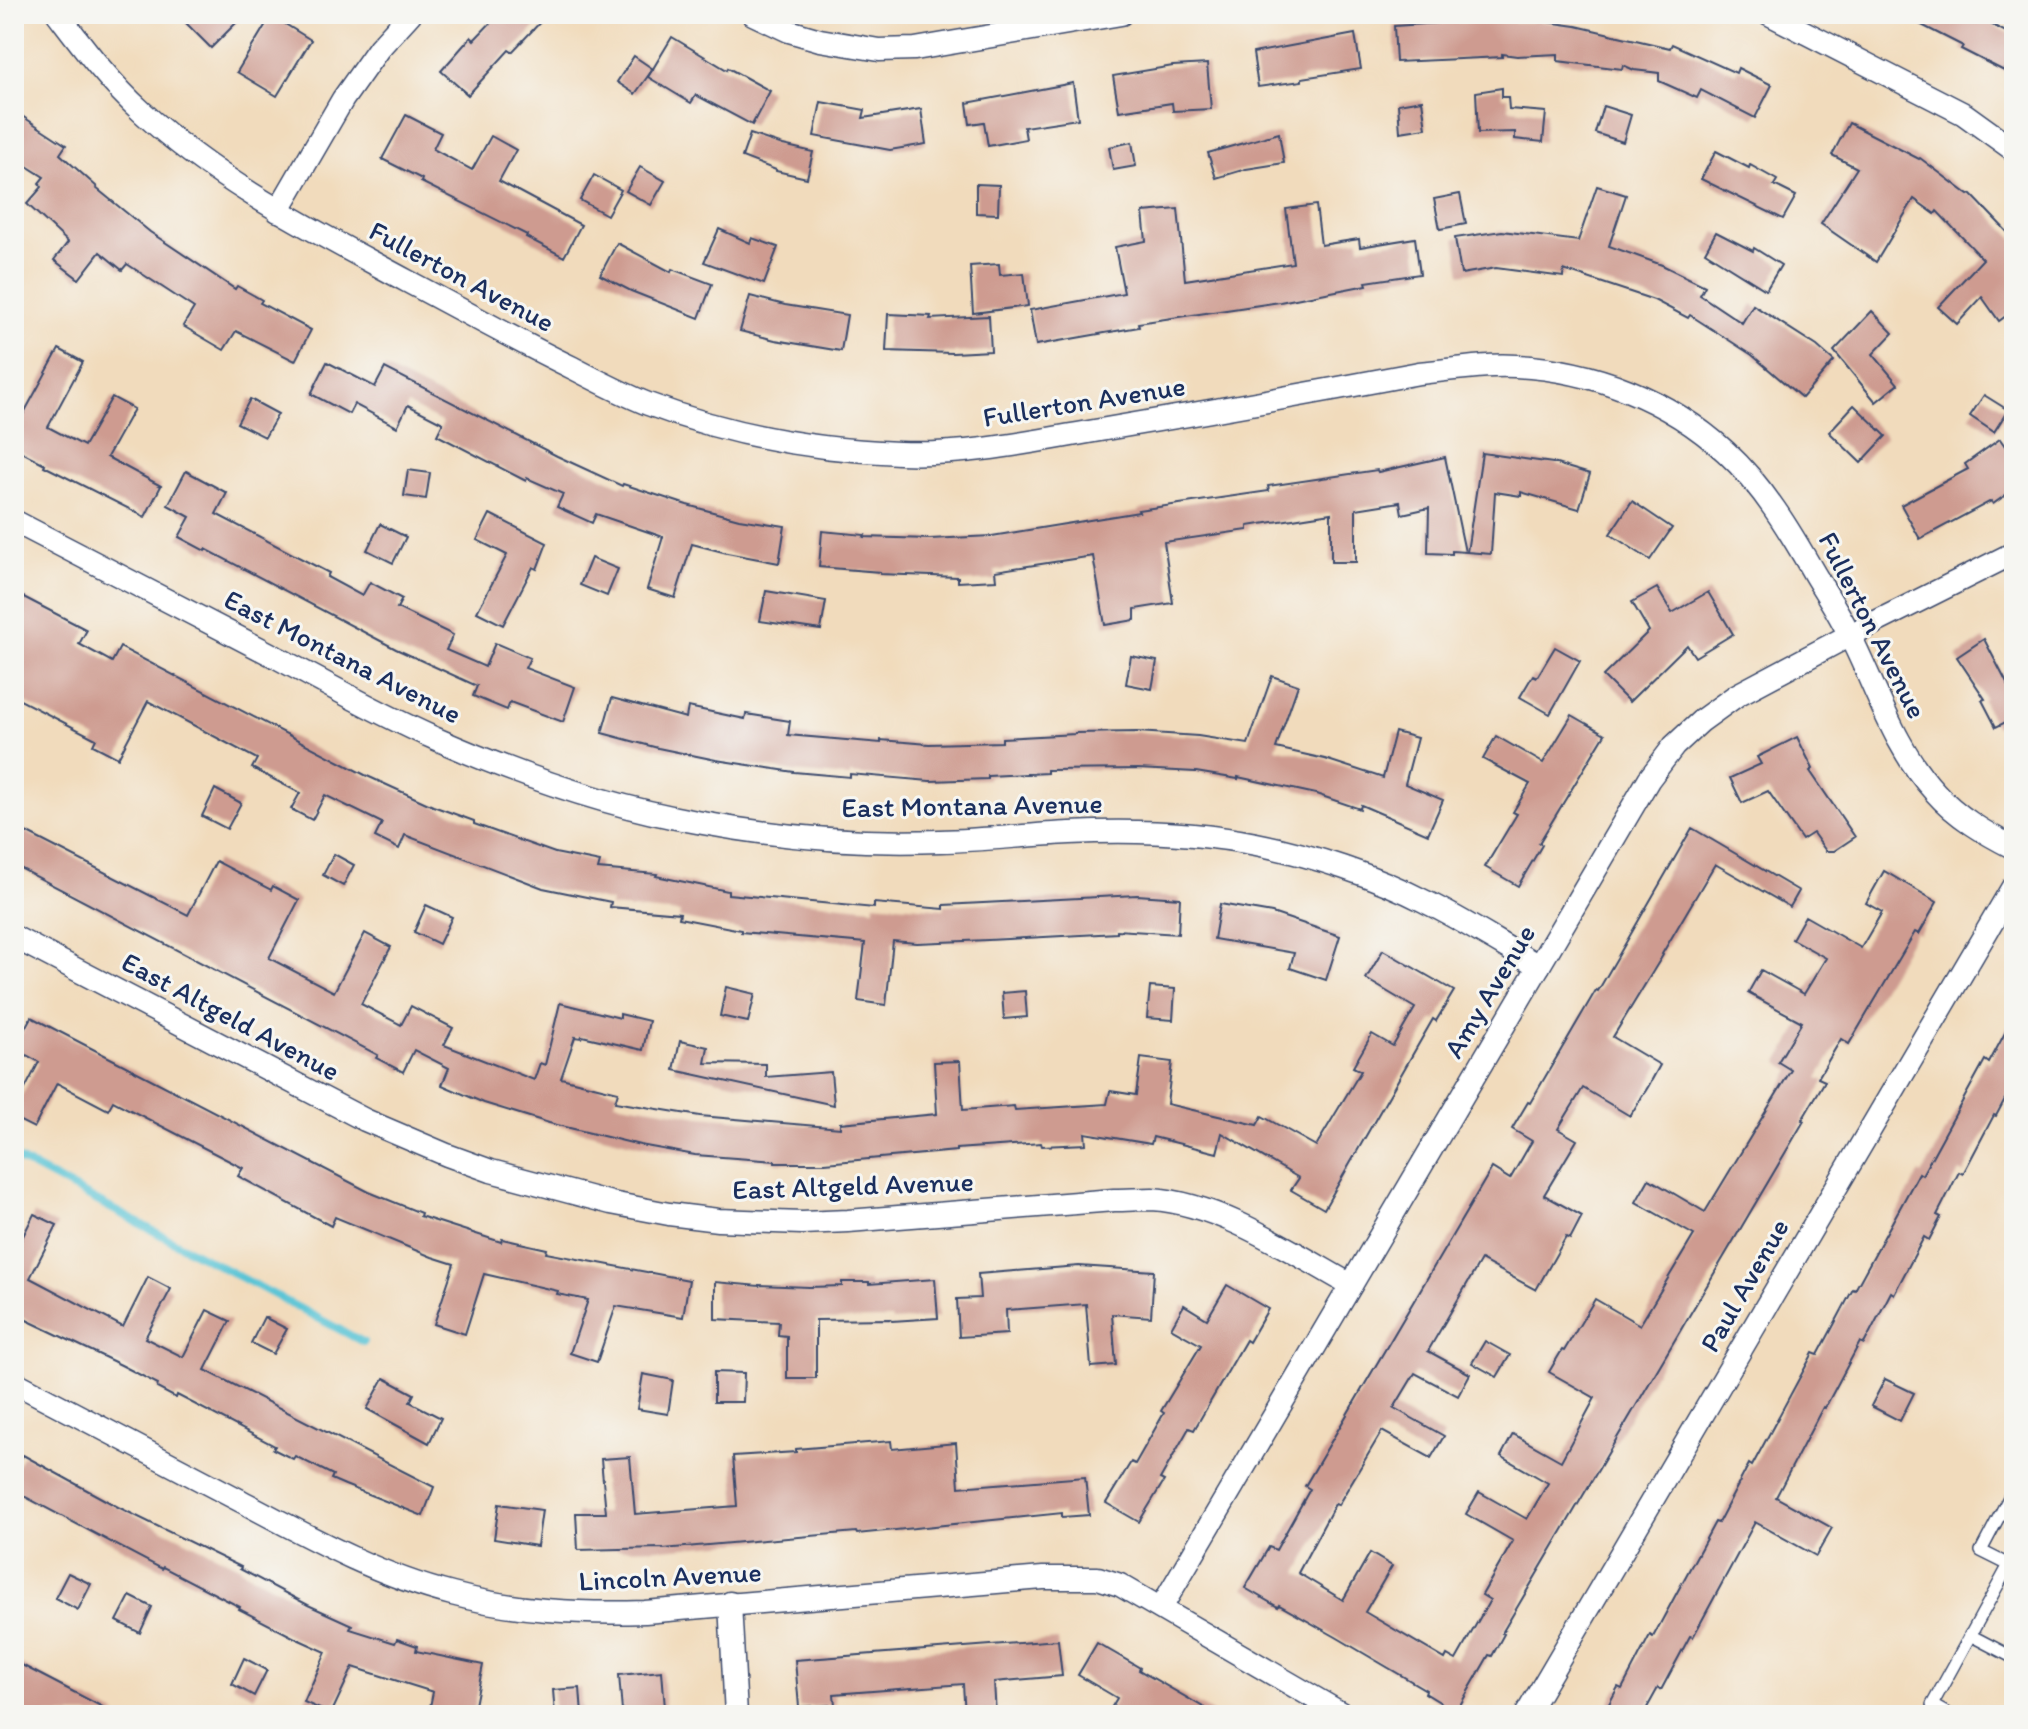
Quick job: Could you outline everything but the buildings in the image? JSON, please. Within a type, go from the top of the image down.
[{"type":"street","name":"Fullerton Avenue","points":[[58,14],[100,69],[140,111],[206,166],[278,211],[538,351],[623,393],[716,425],[808,444],[900,453],[946,452],[1045,440],[1419,373],[1467,368],[1514,366],[1557,370],[1602,380],[1642,396],[1696,429],[1726,452],[1752,481],[1789,530],[1850,635],[1897,738],[1922,777],[1934,792],[1968,821],[2014,848]]},
{"type":"street","points":[[278,211],[343,99],[379,48],[410,14]]},
{"type":"street","points":[[753,14],[789,31],[820,40],[879,50],[929,47],[1121,14]]},
{"type":"street","points":[[1769,14],[1964,114],[2014,150]]},
{"type":"street","name":"East Montana Avenue","points":[[14,521],[431,737],[528,776],[595,798],[696,822],[829,838],[941,841],[1145,832],[1258,844],[1314,859],[1422,899],[1539,966]]},
{"type":"street","name":"Amy Avenue","points":[[1161,1608],[1649,779],[1674,746],[1701,721],[1737,695],[2014,553]]},
{"type":"street","name":"Paul Avenue","points":[[1526,1715],[2014,885]]},
{"type":"street","name":"East Altgeld Avenue","points":[[14,937],[365,1120],[491,1171],[552,1188],[669,1214],[718,1220],[802,1223],[1153,1199],[1206,1211],[1246,1227],[1351,1285]]},
{"type":"street","name":"Lincoln Avenue","points":[[14,1382],[339,1552],[431,1588],[509,1606],[591,1613],[645,1612],[1043,1578],[1098,1578],[1120,1585],[1344,1715]]},
{"type":"street","points":[[730,1603],[736,1715]]},
{"type":"lane","points":[[1950,1715],[1932,1705],[2011,1566],[1981,1551],[2014,1488]]},
{"type":"lane","points":[[1970,1635],[2014,1658]]},
{"type":"waterway","points":[[14,1157],[363,1342]]}]
